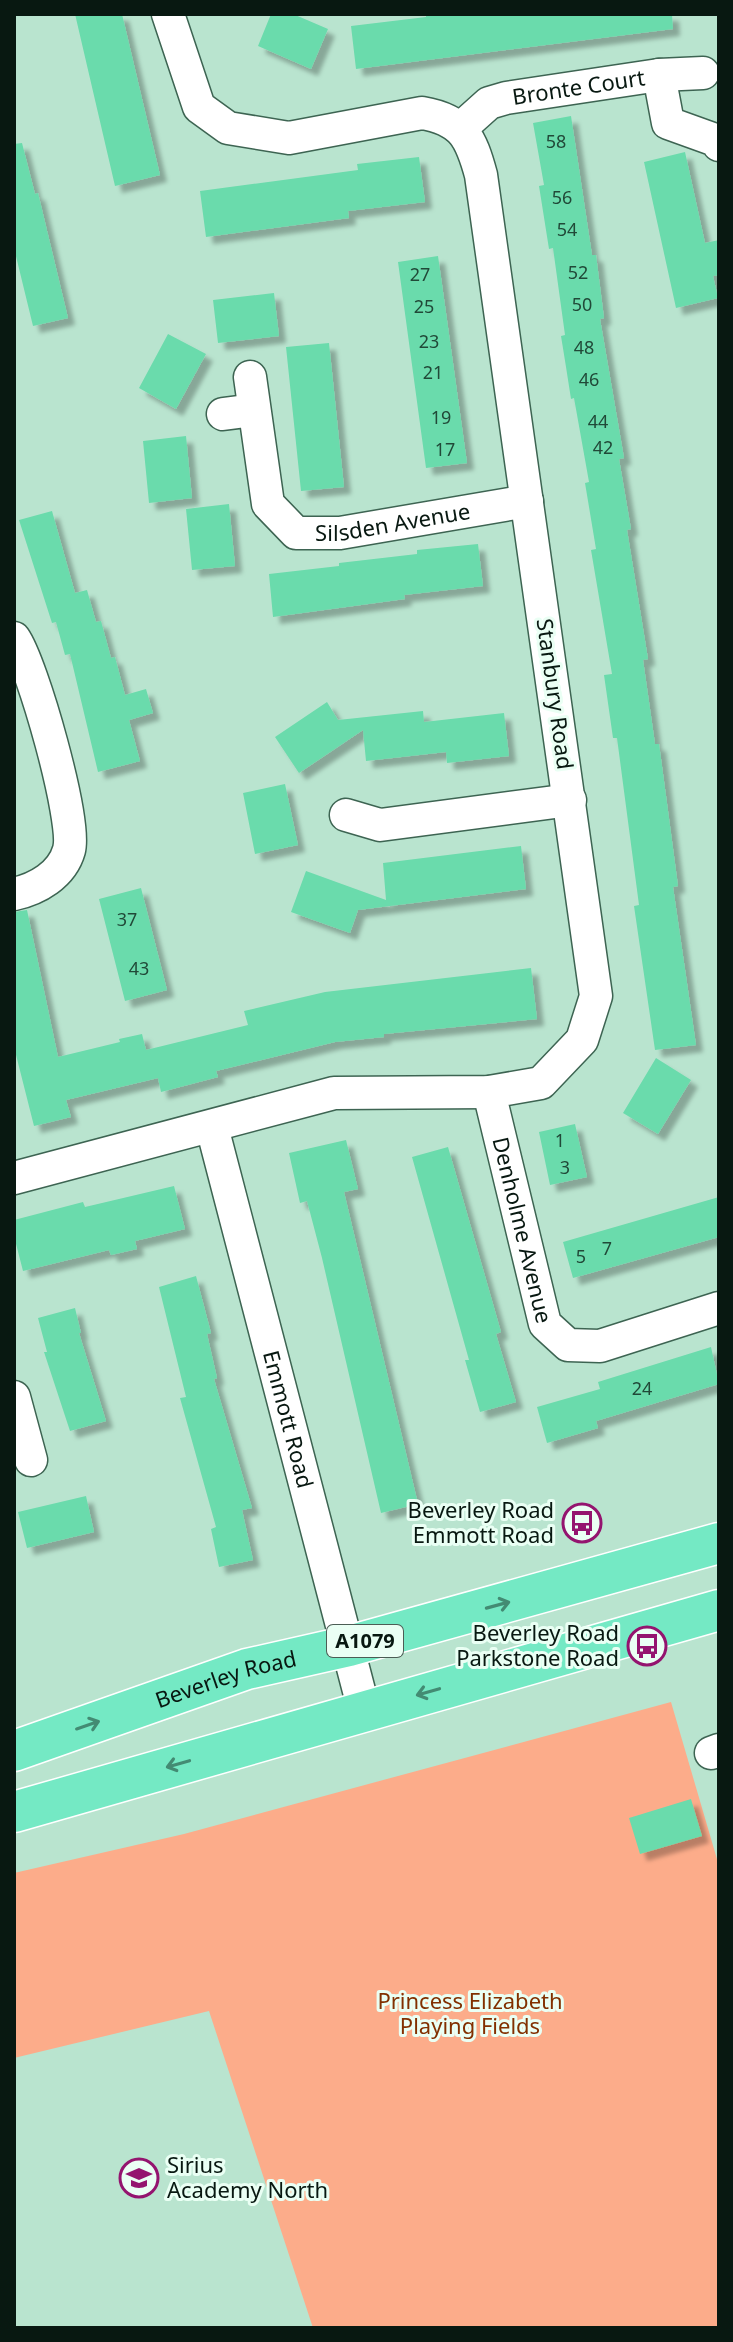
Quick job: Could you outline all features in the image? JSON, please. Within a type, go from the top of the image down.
[{"type":"main road","name":"Beverley Road","points":[[14,1751],[247,1669],[349,1646],[719,1543]]},
{"type":"main road","points":[[14,1812],[719,1610]]},
{"type":"street","points":[[168,14],[199,107],[228,128],[289,138],[422,113],[443,117],[460,129]]},
{"type":"street","name":"Bronte Court","points":[[460,129],[489,103],[506,98],[659,75],[703,73]]},
{"type":"street","name":"Bronte Court","points":[[659,75],[668,123],[718,141],[719,145]]},
{"type":"street","name":"Stanbury Road","points":[[14,1178],[334,1093],[489,1092],[541,1083],[582,1040],[596,996],[570,800],[481,175],[473,144],[460,129]]},
{"type":"street","name":"Silsden Avenue","points":[[250,377],[238,412],[268,504],[296,533],[340,533],[527,501]]},
{"type":"street","points":[[14,638],[27,659],[60,776],[68,819],[69,848],[61,867],[46,881],[26,892],[14,894]]},
{"type":"street","points":[[346,815],[380,825],[570,800]]},
{"type":"street","name":"Denholme Avenue","points":[[489,1092],[545,1324],[568,1345],[600,1346],[719,1308]]},
{"type":"street","name":"Emmott Road","points":[[212,1127],[364,1710]]},
{"type":"street","points":[[14,1397],[32,1460]]},
{"type":"green space","name":"Princess Elizabeth Playing Fields","points":[[671,1702],[719,1866],[719,2328],[313,2328],[209,2011],[14,2058],[14,1873],[184,1834]]},
{"type":"building","points":[[75,14],[122,14],[160,175],[115,186]]},
{"type":"building","points":[[271,14],[293,14],[328,29],[311,69],[258,46]]},
{"type":"building","points":[[426,14],[672,14],[673,29],[356,69],[351,26],[426,17]]},
{"type":"building","points":[[571,116],[592,255],[596,255],[604,318],[600,319],[624,458],[619,459],[631,529],[627,530],[648,659],[643,660],[655,744],[659,744],[678,886],[673,887],[696,1045],[655,1050],[634,906],[639,905],[617,738],[613,738],[604,675],[612,674],[591,550],[596,549],[585,483],[589,482],[561,336],[565,335],[553,248],[549,249],[539,186],[544,185],[533,123]]},
{"type":"building","points":[[22,143],[35,194],[38,193],[68,318],[33,326],[14,248],[14,144]]},
{"type":"building","points":[[685,152],[705,243],[719,240],[719,275],[713,276],[718,298],[676,308],[644,162]]},
{"type":"building","points":[[419,157],[425,202],[348,211],[349,218],[206,237],[200,191],[358,170],[357,164]]},
{"type":"building","points":[[438,256],[467,463],[426,468],[398,262]]},
{"type":"building","points":[[274,293],[279,336],[218,343],[213,300]]},
{"type":"building","points":[[168,334],[206,354],[176,409],[139,388]]},
{"type":"building","points":[[329,343],[344,487],[301,491],[286,347]]},
{"type":"building","points":[[186,436],[192,498],[149,503],[143,441]]},
{"type":"building","points":[[229,504],[235,566],[192,570],[186,509]]},
{"type":"building","points":[[52,511],[75,593],[87,590],[96,622],[101,621],[111,658],[115,657],[125,695],[146,689],[153,713],[129,720],[140,761],[98,772],[70,654],[65,655],[56,622],[52,623],[19,520]]},
{"type":"building","points":[[478,544],[483,586],[404,595],[405,599],[273,617],[269,574],[417,554],[417,550]]},
{"type":"building","points":[[327,702],[338,720],[423,711],[424,722],[504,713],[509,756],[447,763],[446,752],[366,761],[363,730],[299,773],[275,737]]},
{"type":"building","points":[[285,784],[298,845],[255,854],[243,793]]},
{"type":"building","points":[[521,846],[526,889],[358,910],[350,933],[291,912],[306,871],[386,900],[383,863]]},
{"type":"building","points":[[141,888],[167,990],[125,1001],[99,899]]},
{"type":"building","points":[[27,910],[58,1057],[142,1034],[146,1050],[248,1025],[244,1011],[325,992],[531,968],[537,1019],[384,1034],[384,1037],[335,1042],[216,1071],[218,1077],[161,1092],[158,1078],[66,1100],[71,1117],[34,1126],[14,1047],[14,912]]},
{"type":"building","points":[[656,1058],[691,1080],[658,1134],[623,1113]]},
{"type":"building","points":[[575,1124],[587,1177],[550,1185],[539,1132]]},
{"type":"building","points":[[346,1140],[358,1189],[344,1192],[418,1504],[381,1513],[322,1258],[307,1201],[300,1203],[289,1153]]},
{"type":"building","points":[[448,1147],[501,1332],[496,1334],[516,1402],[480,1412],[465,1360],[469,1360],[412,1157]]},
{"type":"building","points":[[174,1186],[185,1229],[135,1241],[137,1249],[111,1255],[109,1250],[23,1271],[14,1236],[14,1220],[83,1202],[85,1207]]},
{"type":"building","points":[[719,1197],[719,1237],[573,1278],[563,1242]]},
{"type":"building","points":[[196,1276],[211,1333],[207,1334],[217,1378],[214,1379],[252,1508],[242,1510],[253,1560],[219,1567],[211,1529],[216,1527],[180,1398],[186,1397],[159,1287]]},
{"type":"building","points":[[75,1308],[79,1333],[106,1421],[70,1431],[44,1352],[47,1352],[38,1318]]},
{"type":"building","points":[[711,1347],[719,1384],[596,1421],[598,1428],[547,1443],[537,1407],[600,1389],[598,1382]]},
{"type":"building","points":[[86,1496],[94,1532],[27,1548],[18,1512]]},
{"type":"building","points":[[691,1799],[702,1836],[640,1854],[629,1818]]},
{"type":"place","name":"Beverley Road Emmott Road","points":[[582,1523]]},
{"type":"place","name":"Beverley Road Parkstone Road","points":[[647,1646]]},
{"type":"place","name":"Sirius Academy North","points":[[139,2178]]}]
